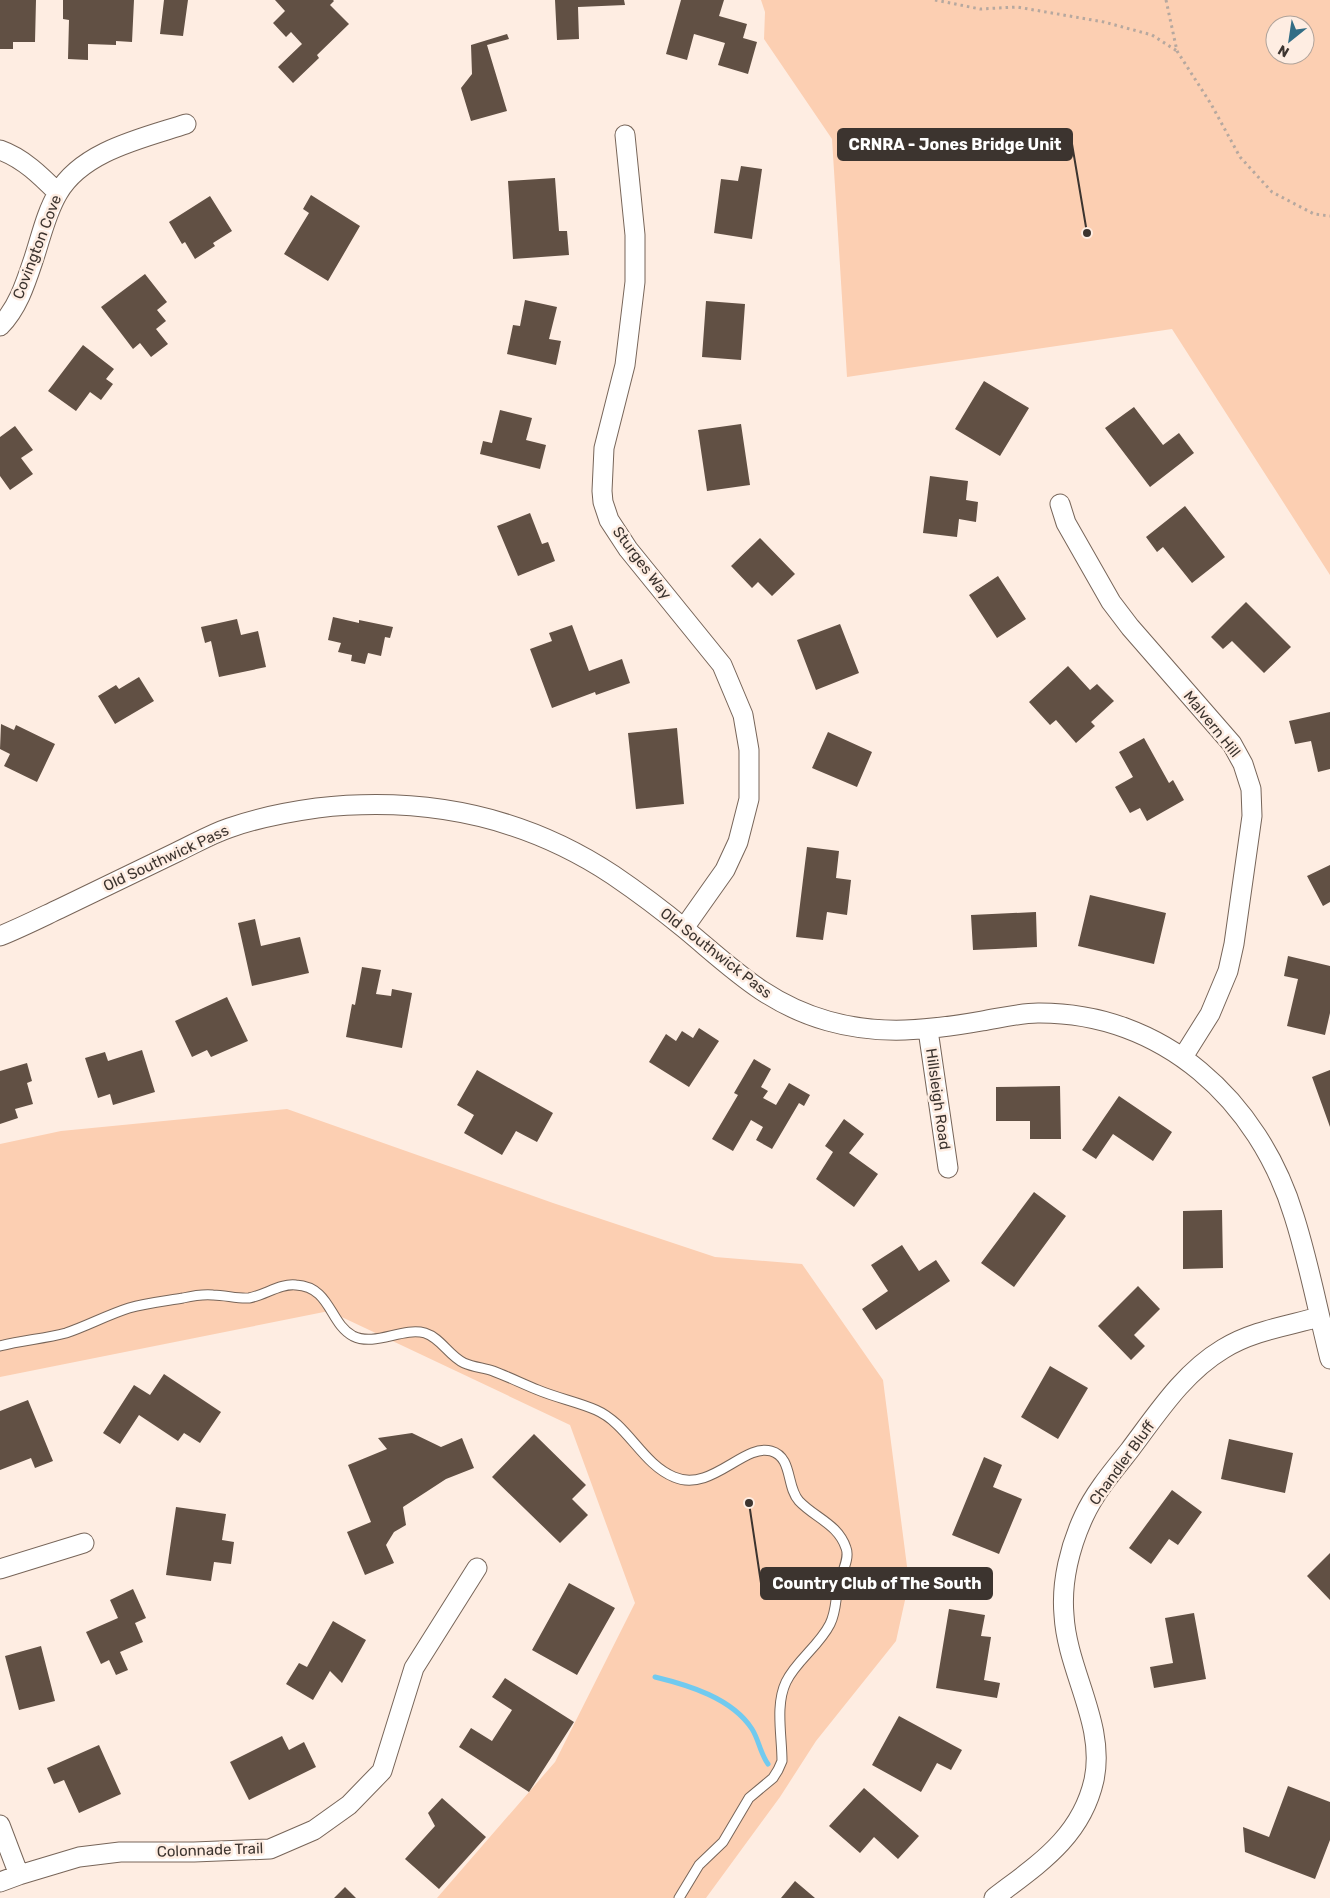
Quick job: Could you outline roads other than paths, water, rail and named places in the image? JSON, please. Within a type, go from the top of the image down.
[{"type":"street","name":"Covington Cove","points":[[0,326],[26,284],[51,208],[70,175],[87,161],[139,139],[186,124]]},
{"type":"street","name":"Sturges Way","points":[[625,135],[635,235],[635,282],[625,365],[604,448],[603,502],[609,520],[628,549],[722,665],[743,715],[749,750],[749,799],[738,842],[725,870],[684,928]]},
{"type":"street","points":[[0,150],[8,153],[36,172],[58,193]]},
{"type":"street","name":"Malvern Hill","points":[[1060,504],[1066,523],[1111,602],[1130,627],[1232,744],[1243,764],[1251,789],[1252,816],[1234,944],[1228,971],[1210,1014],[1182,1057]]},
{"type":"street","name":"Old Southwick Pass","points":[[0,936],[228,828],[288,812],[359,804],[395,804],[438,808],[484,816],[517,827],[559,845],[601,867],[638,892],[743,978],[778,1002],[798,1011],[830,1022],[862,1028],[897,1031],[928,1030],[1035,1012],[1072,1015],[1110,1023],[1148,1037],[1182,1057],[1207,1076],[1231,1101],[1253,1129],[1272,1160],[1294,1215],[1330,1359]]},
{"type":"street","name":"Hillsleigh Road","points":[[928,1030],[948,1168]]},
{"type":"street","name":"Chandler Bluff","points":[[994,1898],[1048,1856],[1067,1837],[1078,1822],[1094,1780],[1096,1762],[1093,1726],[1070,1656],[1064,1615],[1064,1587],[1068,1562],[1084,1516],[1102,1486],[1171,1395],[1200,1365],[1223,1349],[1248,1336],[1319,1317]]},
{"type":"street","points":[[0,1569],[84,1543]]},
{"type":"street","name":"Colonnade Trail","points":[[0,1882],[79,1857],[120,1852],[270,1849],[314,1830],[349,1805],[382,1771],[414,1668],[477,1568]]},
{"type":"street","points":[[0,1825],[19,1875]]},
{"type":"lane","points":[[0,1346],[19,1340],[65,1333],[129,1308],[211,1294],[249,1298],[296,1284],[319,1293],[341,1325],[351,1335],[362,1339],[414,1332],[424,1333],[434,1338],[460,1361],[495,1372],[537,1390],[598,1410],[620,1427],[664,1472],[678,1479],[708,1476],[721,1471],[753,1452],[764,1450],[772,1451],[779,1455],[789,1474],[792,1490],[798,1500],[836,1529],[843,1539],[848,1552],[838,1585],[836,1610],[831,1622],[818,1642],[787,1680],[780,1699],[782,1761],[778,1770],[773,1778],[749,1798],[723,1842],[698,1865],[679,1898]]},
{"type":"waterway","points":[[655,1677],[708,1694],[733,1709],[752,1729],[768,1764]]},
{"type":"place","name":"CRNRA - Jones Bridge Unit","points":[[1087,233]]},
{"type":"place","name":"Country Club of The South","points":[[749,1503]]}]
